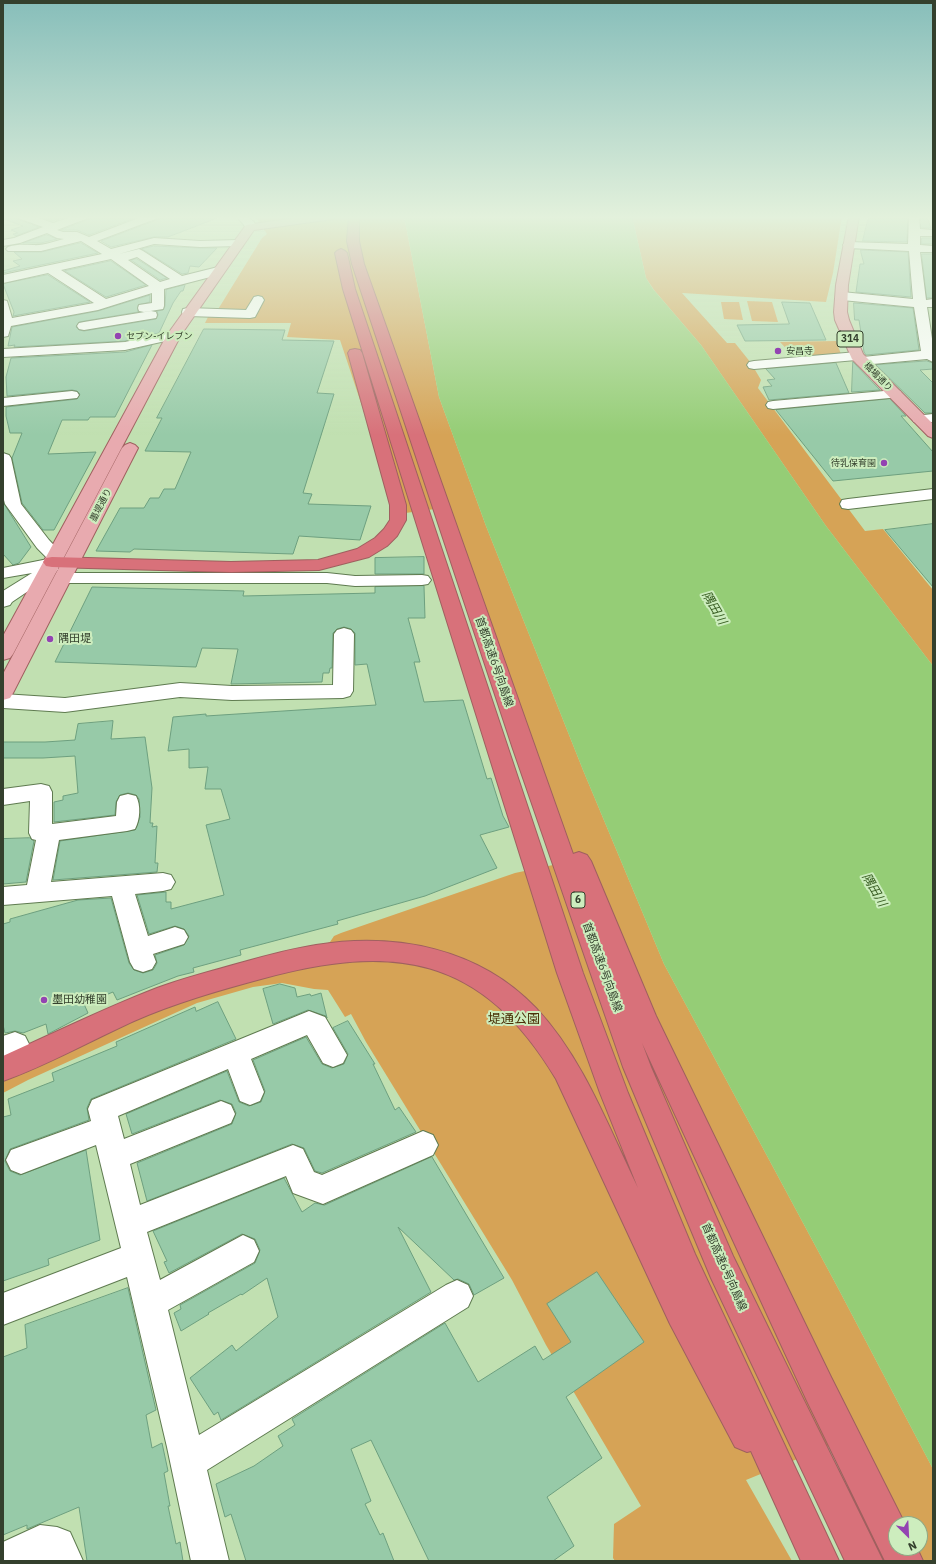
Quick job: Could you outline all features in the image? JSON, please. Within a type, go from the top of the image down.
[{"type":"highway","points":[[57,565],[91,563],[231,567],[319,565],[363,553],[381,542],[391,532],[398,520],[398,505],[351,337],[341,289]]},
{"type":"highway","name":"首都高速6号向島線","points":[[349,289],[570,973],[614,1093],[684,1265],[820,1561]]},
{"type":"highway","name":"首都高速6号向島線","points":[[366,289],[524,749],[637,1067],[722,1267],[864,1561]]},
{"type":"highway","points":[[375,289],[412,388],[449,511],[458,558]]},
{"type":"highway","points":[[524,749],[548,781],[643,1016],[811,1372],[888,1528]]},
{"type":"highway","points":[[7,1054],[90,1029],[168,996],[280,963],[322,954],[358,951],[392,951],[426,956],[457,967],[486,981],[514,1003],[528,1017],[558,1055],[574,1085],[680,1313],[816,1561]]},
{"type":"main road","name":"墨堤通り","points":[[3,693],[57,565],[174,335],[187,313],[205,289]]},
{"type":"main road","name":"橋場通り","points":[[843,289],[840,315],[859,358],[895,394],[926,418],[933,433]]},
{"type":"main road","name":"墨堤通り","points":[[3,654],[57,565],[188,334],[187,313]]},
{"type":"street","points":[[84,289],[104,304]]},
{"type":"street","points":[[3,304],[6,316],[4,328],[61,316],[152,289]]},
{"type":"street","points":[[100,348],[90,325],[147,312],[158,306],[158,289]]},
{"type":"street","points":[[754,365],[932,355],[927,303],[924,289]]},
{"type":"street","points":[[842,296],[927,303]]},
{"type":"street","points":[[187,313],[250,314],[254,300]]},
{"type":"street","points":[[3,353],[125,346],[174,335]]},
{"type":"street","points":[[773,405],[805,405],[895,394]]},
{"type":"street","points":[[3,402],[72,395]]},
{"type":"street","points":[[4,468],[13,504],[57,565]]},
{"type":"street","points":[[848,504],[933,494]]},
{"type":"street","points":[[4,599],[57,565]]},
{"type":"street","points":[[6,569],[57,565],[327,578],[355,581],[422,580]]},
{"type":"street","points":[[3,701],[65,706],[180,690],[232,693],[343,691],[344,634]]},
{"type":"street","points":[[3,797],[41,792],[40,833],[127,823],[128,802]]},
{"type":"street","points":[[36,894],[49,832]]},
{"type":"street","points":[[3,896],[163,882]]},
{"type":"street","points":[[121,886],[141,955],[175,937]]},
{"type":"street","points":[[210,1561],[189,1461],[102,1109],[236,1054],[309,1022],[316,1025],[333,1055]]},
{"type":"street","points":[[236,1054],[250,1092]]},
{"type":"street","points":[[21,1160],[110,1142],[221,1114]]},
{"type":"street","points":[[130,1224],[293,1159],[304,1183],[324,1190],[422,1145]]},
{"type":"street","points":[[149,1303],[243,1251]]},
{"type":"street","points":[[3,1309],[138,1258]]},
{"type":"street","points":[[189,1461],[457,1296]]},
{"type":"street","points":[[3,1561],[40,1543],[57,1545],[64,1561]]},
{"type":"green space","name":"堤通公園","points":[[231,289],[418,289],[439,397],[486,526],[583,770],[664,964],[838,1288],[933,1469],[933,1561],[886,1561],[829,1446],[746,1480],[792,1561],[615,1561],[613,1558],[614,1524],[641,1506],[546,1345],[512,1280],[366,1042],[351,1014],[345,1017],[328,990],[282,983],[253,987],[197,1003],[28,1080],[3,1093],[3,1080],[173,998],[317,948],[330,942],[334,936],[341,933],[515,873],[553,865],[435,509],[398,514],[340,340],[287,337],[291,323],[205,323],[209,315],[217,311]]},
{"type":"green space","points":[[653,289],[829,289],[826,302],[682,293],[727,343],[735,343],[751,363],[761,380],[758,388],[865,531],[883,529],[933,590],[933,666],[826,526],[701,345]]},
{"type":"green space","points":[[747,301],[772,302],[778,322],[752,321]]},
{"type":"green space","points":[[721,302],[739,302],[743,320],[724,319]]},
{"type":"green space","points":[[836,341],[841,354],[796,359],[780,342]]},
{"type":"water","name":"隅田川","points":[[418,289],[653,289],[701,345],[826,526],[933,666],[933,1469],[838,1288],[664,964],[583,770],[486,526],[439,397]]},
{"type":"building","points":[[5,289],[70,289],[90,302],[13,316],[14,312]]},
{"type":"building","points":[[93,289],[133,289],[106,297]]},
{"type":"building","points":[[184,289],[173,303],[159,333],[125,341],[14,347],[15,345],[8,346],[12,327],[98,311],[150,295],[150,302],[138,305],[138,312],[79,322],[76,327],[79,330],[84,331],[156,319],[158,315],[157,311],[163,310],[165,306],[166,290]]},
{"type":"building","points":[[856,289],[910,289],[911,297],[856,292]]},
{"type":"building","points":[[926,289],[933,289],[933,298],[927,298]]},
{"type":"building","points":[[782,302],[810,303],[826,340],[745,341],[737,325],[789,324]]},
{"type":"building","points":[[854,303],[913,308],[919,350],[866,355],[864,352],[859,320],[855,320]]},
{"type":"building","points":[[204,329],[285,330],[282,340],[334,341],[317,393],[334,394],[303,493],[312,494],[308,504],[371,506],[360,540],[299,536],[293,554],[134,549],[130,552],[96,551],[120,508],[144,508],[150,498],[159,498],[164,489],[175,489],[191,452],[145,451],[162,418],[157,418]]},
{"type":"building","points":[[152,345],[115,417],[90,417],[88,420],[62,420],[48,454],[96,452],[54,530],[43,530],[22,503],[12,458],[22,433],[10,433],[6,416],[6,407],[77,399],[80,394],[77,391],[72,390],[7,396],[6,377],[11,358],[125,352]]},
{"type":"building","points":[[927,361],[933,363],[933,369],[920,370],[933,383],[933,413],[925,413],[876,365]]},
{"type":"building","points":[[853,362],[880,390],[852,392]]},
{"type":"building","points":[[836,363],[849,393],[769,400],[763,387],[772,386],[767,380],[775,379],[766,369]]},
{"type":"building","points":[[890,399],[906,416],[901,416],[933,452],[933,471],[833,481],[776,410]]},
{"type":"building","points":[[3,502],[31,547],[19,563],[13,565],[3,554]]},
{"type":"building","points":[[933,524],[933,587],[885,530]]},
{"type":"building","points":[[424,557],[424,574],[375,574],[375,558]]},
{"type":"building","points":[[424,586],[425,618],[408,618],[420,662],[414,662],[424,702],[463,700],[487,779],[491,778],[503,816],[509,827],[480,835],[497,868],[425,896],[337,921],[338,924],[240,950],[241,955],[193,968],[194,972],[178,976],[117,1000],[113,992],[84,1004],[88,1013],[48,1034],[46,1024],[23,1033],[15,1031],[5,1033],[3,1025],[3,924],[10,922],[10,919],[78,900],[111,898],[129,963],[134,970],[143,973],[153,970],[157,963],[155,955],[184,945],[189,936],[184,929],[175,926],[149,934],[137,895],[166,892],[166,902],[171,902],[171,909],[224,895],[206,825],[230,819],[221,789],[205,789],[208,767],[189,768],[189,749],[168,751],[173,717],[376,705],[367,664],[355,665],[355,633],[351,629],[344,627],[337,629],[333,633],[332,668],[330,668],[329,673],[323,673],[322,682],[231,684],[238,649],[202,648],[196,667],[55,662],[92,587],[244,591],[243,596],[375,593],[375,587]]},
{"type":"building","points":[[113,721],[111,739],[145,737],[152,788],[150,823],[153,823],[152,827],[157,826],[155,863],[158,863],[157,872],[53,880],[60,841],[135,830],[140,817],[139,799],[136,795],[128,793],[120,795],[116,802],[115,815],[54,822],[54,802],[63,800],[63,796],[78,793],[75,756],[3,758],[3,742],[75,740],[78,724]]},
{"type":"building","points":[[30,838],[34,841],[26,882],[3,884],[3,839]]},
{"type":"building","points":[[280,984],[295,988],[297,997],[310,994],[311,996],[321,993],[327,1018],[326,1016],[308,1010],[273,1024],[263,989]]},
{"type":"building","points":[[218,1002],[236,1039],[91,1099],[87,1108],[89,1120],[10,1149],[5,1161],[10,1171],[20,1175],[86,1150],[100,1240],[48,1259],[49,1265],[3,1281],[3,1117],[11,1115],[8,1099],[54,1081],[52,1073],[117,1046],[116,1042],[195,1007],[196,1011]]},
{"type":"building","points":[[348,1021],[375,1064],[373,1064],[395,1110],[399,1107],[416,1132],[322,1173],[315,1171],[304,1148],[292,1144],[147,1201],[137,1163],[232,1124],[236,1113],[232,1104],[220,1100],[132,1134],[126,1114],[227,1071],[239,1102],[249,1106],[261,1102],[265,1091],[253,1060],[306,1037],[322,1064],[332,1068],[344,1064],[348,1054],[333,1028]]},
{"type":"building","points":[[432,1157],[504,1278],[474,1295],[469,1284],[458,1279],[454,1280],[398,1227],[431,1292],[221,1420],[218,1412],[214,1415],[190,1378],[232,1345],[236,1351],[278,1317],[267,1278],[242,1295],[241,1294],[208,1313],[209,1314],[181,1331],[174,1313],[181,1309],[180,1305],[255,1263],[260,1250],[255,1239],[242,1234],[169,1273],[164,1262],[167,1261],[153,1231],[284,1178],[302,1212],[315,1203],[324,1205]]},
{"type":"building","points":[[597,1272],[644,1342],[566,1397],[602,1458],[547,1497],[574,1546],[553,1561],[429,1561],[371,1440],[351,1449],[371,1501],[365,1504],[380,1535],[383,1533],[394,1561],[246,1561],[231,1514],[225,1517],[216,1484],[254,1466],[283,1446],[278,1436],[295,1425],[292,1419],[445,1323],[478,1382],[535,1346],[543,1360],[571,1342],[547,1304]]},
{"type":"building","points":[[128,1288],[156,1410],[146,1415],[152,1448],[162,1443],[168,1471],[164,1473],[170,1506],[168,1506],[176,1544],[180,1542],[183,1561],[87,1561],[79,1507],[27,1529],[27,1525],[3,1535],[3,1357],[27,1348],[25,1325]]},
{"type":"place","name":"セブン-イレブン","points":[[118,336]]},
{"type":"place","name":"安昌寺","points":[[778,351]]},
{"type":"place","name":"待乳保育園","points":[[884,463]]},
{"type":"place","name":"隅田堤","points":[[50,639]]},
{"type":"place","name":"墨田幼稚園","points":[[44,1000]]}]
